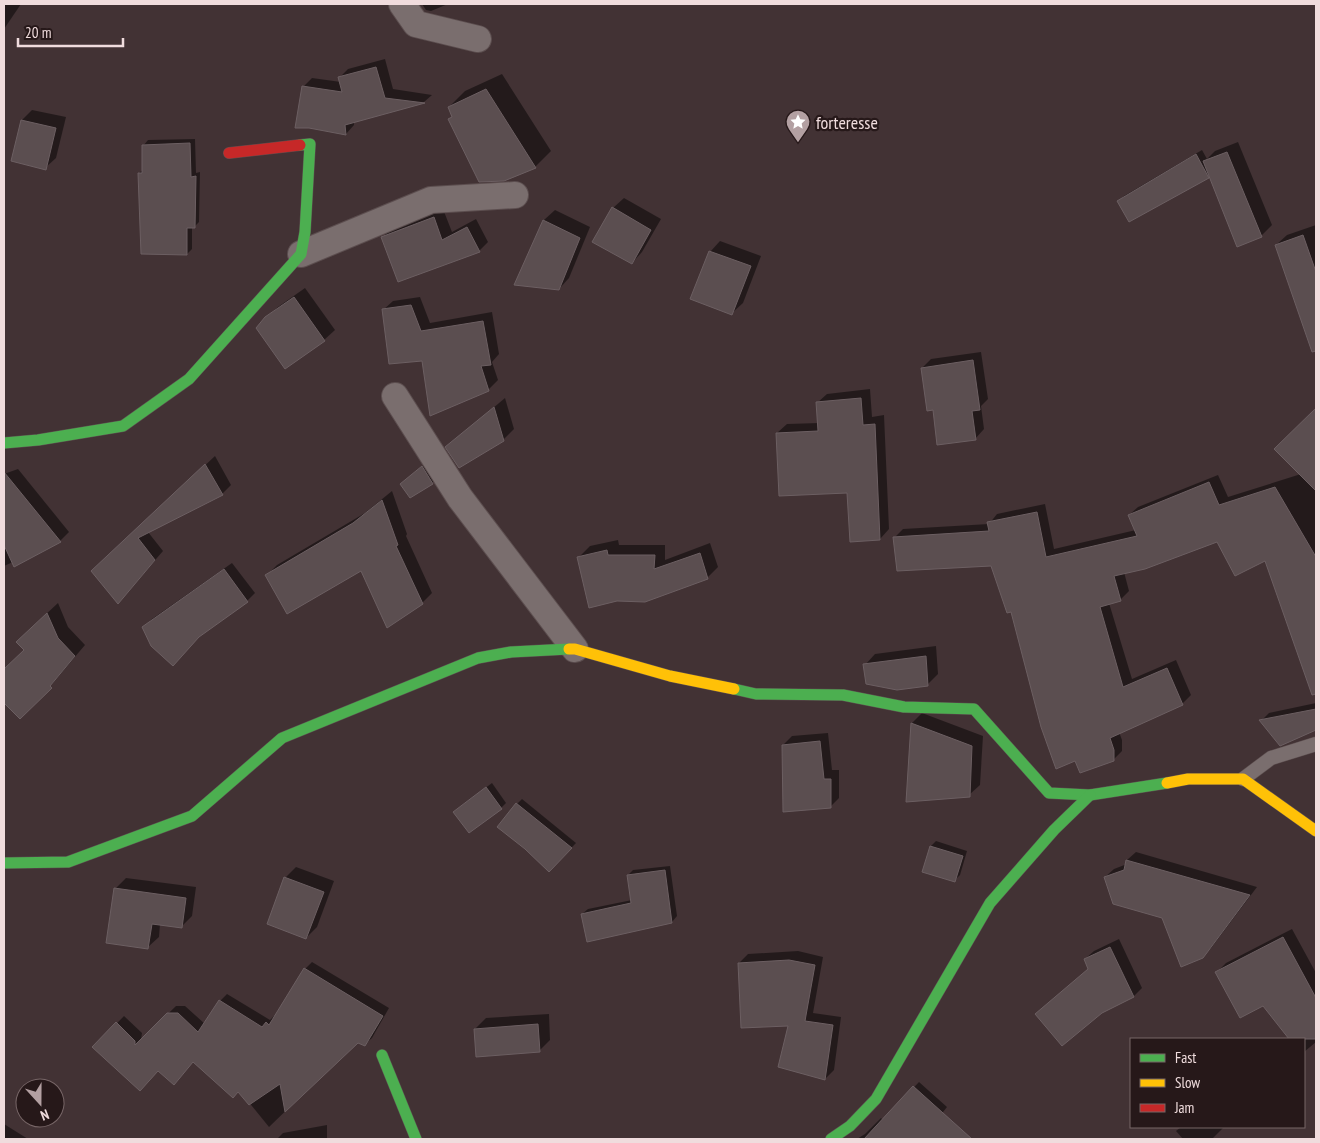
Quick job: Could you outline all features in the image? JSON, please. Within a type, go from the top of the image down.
[{"type":"street","points":[[402,4],[416,24],[478,39]]},
{"type":"street","points":[[229,153],[310,144],[305,232],[301,254]]},
{"type":"street","points":[[4,443],[38,440],[123,426],[189,379],[301,254],[430,200],[515,195]]},
{"type":"street","points":[[395,396],[460,498],[575,650]]},
{"type":"street","points":[[4,863],[68,862],[192,816],[282,738],[478,658],[511,652],[575,650],[670,676],[756,694],[843,695],[904,707],[974,709],[1049,792],[1090,795],[1188,779],[1243,779],[1316,831]]},
{"type":"street","points":[[831,1139],[850,1126],[876,1099],[990,903],[1054,830],[1090,795]]},
{"type":"street","points":[[382,1055],[416,1139]]},
{"type":"lane","points":[[1243,779],[1255,768],[1271,758],[1316,744]]},
{"type":"building","points":[[376,67],[385,98],[425,103],[345,125],[346,135],[309,128],[295,128],[302,86],[342,92],[338,77]]},
{"type":"building","points":[[486,89],[536,168],[504,181],[479,182],[448,119],[452,117],[448,107]]},
{"type":"building","points":[[21,120],[56,128],[46,170],[11,161]]},
{"type":"building","points":[[190,143],[191,177],[196,176],[195,228],[187,228],[187,255],[141,254],[138,173],[142,173],[142,145]]},
{"type":"building","points":[[1227,152],[1262,237],[1237,247],[1203,161]]},
{"type":"building","points":[[1196,154],[1209,178],[1129,222],[1117,201]]},
{"type":"building","points":[[612,207],[651,230],[632,264],[592,242]]},
{"type":"building","points":[[434,217],[442,240],[467,227],[480,252],[398,282],[381,237]]},
{"type":"building","points":[[543,220],[580,238],[559,290],[514,285]]},
{"type":"building","points":[[1303,235],[1316,272],[1316,351],[1312,352],[1275,245]]},
{"type":"building","points":[[709,251],[751,266],[732,315],[690,299]]},
{"type":"building","points":[[294,297],[325,341],[285,369],[256,328],[265,317]]},
{"type":"building","points":[[411,305],[421,331],[483,321],[491,365],[481,366],[489,391],[430,416],[422,361],[389,364],[382,309]]},
{"type":"building","points":[[973,360],[980,410],[972,411],[976,440],[937,445],[933,410],[927,411],[921,368]]},
{"type":"building","points":[[861,398],[863,425],[875,424],[880,540],[850,542],[847,493],[779,496],[776,433],[818,431],[816,402]]},
{"type":"building","points":[[494,407],[504,441],[459,468],[445,447]]},
{"type":"building","points":[[1316,408],[1316,491],[1274,449]]},
{"type":"building","points":[[205,464],[223,495],[138,538],[155,560],[118,604],[91,571]]},
{"type":"building","points":[[422,466],[433,484],[410,498],[400,484]]},
{"type":"building","points":[[4,472],[61,542],[14,567],[4,545]]},
{"type":"building","points":[[1209,482],[1219,505],[1275,487],[1316,557],[1316,694],[1312,695],[1265,561],[1235,576],[1217,542],[1145,569],[1114,576],[1121,601],[1100,607],[1123,687],[1167,668],[1183,705],[1110,738],[1114,750],[1114,761],[1080,773],[1075,761],[1056,769],[1041,727],[1011,612],[1007,613],[991,566],[897,571],[893,537],[989,531],[987,522],[1037,512],[1046,557],[1137,536],[1128,515]]},
{"type":"building","points":[[382,500],[398,545],[396,546],[423,604],[387,628],[361,571],[287,614],[265,575],[353,523]]},
{"type":"building","points":[[607,550],[608,555],[655,555],[654,569],[700,553],[708,579],[645,602],[617,601],[589,608],[577,557]]},
{"type":"building","points":[[224,569],[248,602],[199,637],[173,666],[151,646],[142,627]]},
{"type":"building","points":[[47,613],[58,638],[75,656],[50,686],[52,688],[20,719],[4,703],[4,669],[24,650],[16,642]]},
{"type":"building","points":[[926,656],[928,686],[897,690],[866,684],[863,664]]},
{"type":"building","points":[[1316,709],[1316,730],[1280,746],[1259,720]]},
{"type":"building","points":[[911,723],[972,746],[970,797],[906,802]]},
{"type":"building","points":[[820,741],[824,779],[831,779],[831,808],[783,812],[782,745]]},
{"type":"building","points":[[486,787],[502,809],[469,833],[453,812]]},
{"type":"building","points":[[516,803],[572,848],[549,872],[525,849],[497,827]]},
{"type":"building","points":[[930,846],[963,856],[955,882],[922,872]]},
{"type":"building","points":[[1126,860],[1250,895],[1203,958],[1181,967],[1162,918],[1113,904],[1104,877],[1124,870]]},
{"type":"building","points":[[665,870],[672,923],[587,942],[581,914],[631,903],[627,875]]},
{"type":"building","points":[[284,877],[324,892],[306,939],[267,924]]},
{"type":"building","points":[[114,888],[186,898],[182,928],[152,924],[148,949],[106,943]]},
{"type":"building","points":[[1283,937],[1316,998],[1316,1039],[1288,1038],[1263,1006],[1240,1018],[1215,972]]},
{"type":"building","points":[[1110,947],[1134,997],[1102,1013],[1062,1046],[1035,1014],[1088,969],[1084,959]]},
{"type":"building","points":[[789,960],[815,965],[805,1021],[833,1025],[825,1080],[778,1067],[788,1026],[741,1028],[738,963]]},
{"type":"building","points":[[304,968],[383,1016],[365,1046],[358,1043],[285,1112],[280,1084],[249,1105],[238,1092],[233,1098],[193,1062],[174,1085],[158,1071],[140,1091],[92,1047],[116,1022],[135,1041],[135,1045],[167,1013],[178,1013],[198,1032],[219,1000],[262,1027],[266,1022],[269,1025]]},
{"type":"building","points":[[538,1024],[540,1052],[476,1057],[474,1029]]},
{"type":"building","points":[[913,1086],[972,1139],[864,1139]]},
{"type":"traffic: fast","points":[[4,443],[38,440],[123,426],[189,379],[301,254],[305,232],[310,144],[300,145]]},
{"type":"traffic: fast","points":[[4,863],[68,862],[192,816],[282,738],[478,658],[511,652],[569,649]]},
{"type":"traffic: fast","points":[[734,689],[756,694],[843,695],[904,707],[974,709],[1049,793],[1090,795],[1167,783]]},
{"type":"traffic: fast","points":[[831,1139],[850,1126],[876,1099],[990,903],[1054,830],[1090,795]]},
{"type":"traffic: fast","points":[[382,1055],[416,1139]]},
{"type":"traffic: slow","points":[[569,649],[575,649],[670,676],[734,689]]},
{"type":"traffic: slow","points":[[1167,783],[1188,779],[1243,779],[1316,831]]},
{"type":"traffic: jam","points":[[229,153],[300,145]]},
{"type":"place","name":"forteresse","points":[[798,143]]}]
